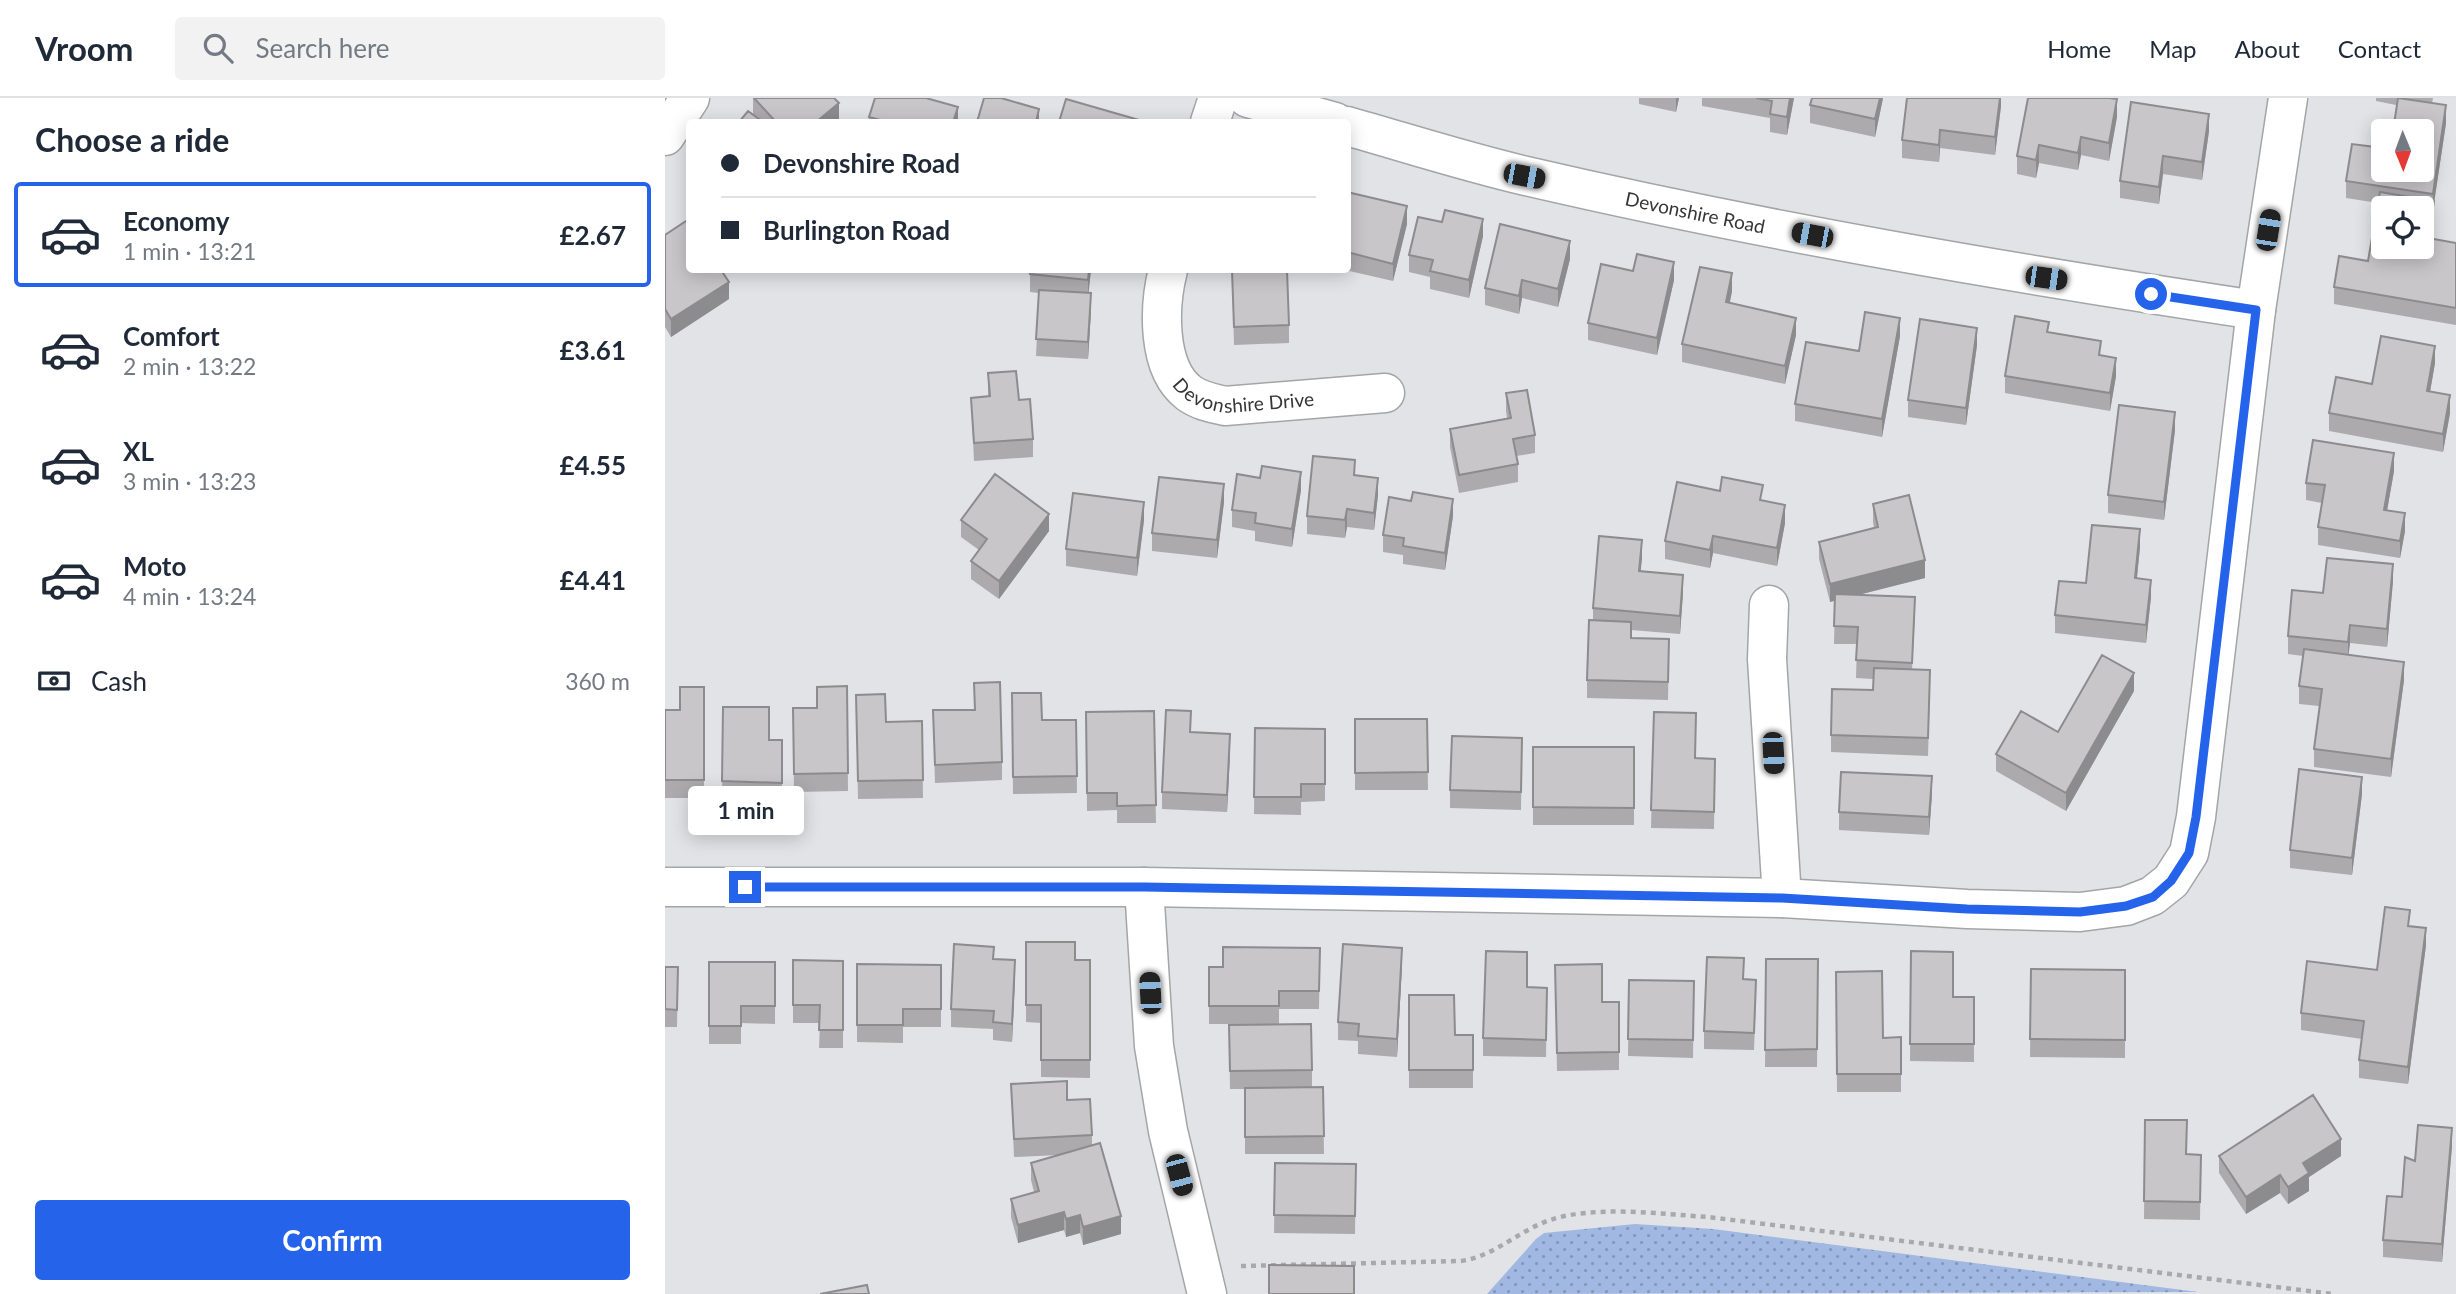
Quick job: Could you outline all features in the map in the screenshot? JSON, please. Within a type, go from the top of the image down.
[{"type":"street","points":[[665,136],[690,98]]},
{"type":"street","points":[[1211,119],[1218,98]]},
{"type":"street","points":[[1248,98],[1324,119]]},
{"type":"street","points":[[665,887],[1144,887],[1782,898],[1967,909],[2080,912],[2126,906],[2153,897],[2171,881],[2189,853],[2196,817],[2256,310],[2288,98]]},
{"type":"street","name":"Devonshire Road","points":[[1351,127],[1524,176],[1839,240],[2046,278],[2256,310]]},
{"type":"street","name":"Devonshire Drive","points":[[1168,273],[1163,321],[1165,353],[1174,374],[1187,392],[1204,401],[1224,406],[1385,393]]},
{"type":"street","points":[[1769,605],[1767,659],[1782,898]]},
{"type":"street","points":[[1144,887],[1154,1046],[1168,1131],[1205,1280]]},
{"type":"path","points":[[1205,1280],[1461,1261],[1492,1252],[1553,1219],[1627,1213],[1708,1217],[2333,1294]]},
{"type":"shaded area","points":[[1635,1224],[1713,1229],[2198,1292],[1487,1294],[1544,1233]]},
{"type":"building","points":[[754,98],[834,98],[839,103],[820,119],[773,119]]},
{"type":"building","points":[[875,98],[926,98],[958,107],[954,119],[869,117]]},
{"type":"building","points":[[984,98],[1001,98],[1039,109],[1037,119],[978,119]]},
{"type":"building","points":[[1756,98],[1790,98],[1787,117],[1770,114],[1772,101]]},
{"type":"building","points":[[1812,98],[1880,98],[1875,119],[1810,105]]},
{"type":"building","points":[[1907,98],[2000,98],[1995,137],[1940,130],[1939,145],[1902,140]]},
{"type":"building","points":[[2028,98],[2117,99],[2109,143],[2081,137],[2078,153],[2039,145],[2036,160],[2017,156]]},
{"type":"building","points":[[2398,98],[2446,105],[2433,194],[2346,181],[2352,144],[2371,146],[2371,182],[2434,182],[2434,119],[2395,119]]},
{"type":"building","points":[[1066,99],[1136,119],[1060,119]]},
{"type":"building","points":[[2131,102],[2209,114],[2202,162],[2163,156],[2159,187],[2120,181]]},
{"type":"building","points":[[748,111],[759,119],[741,119]]},
{"type":"building","points":[[2380,192],[2404,196],[2379,196]]},
{"type":"building","points":[[1351,193],[1407,206],[1393,264],[1351,253]]},
{"type":"building","points":[[1445,210],[1483,219],[1469,280],[1430,271],[1433,260],[1409,255],[1418,217],[1442,222]]},
{"type":"building","points":[[686,221],[686,273],[723,273],[729,282],[671,319],[665,309],[665,235]]},
{"type":"building","points":[[1500,224],[1570,241],[1558,289],[1522,280],[1519,296],[1485,288]]},
{"type":"building","points":[[2434,239],[2456,243],[2456,308],[2334,287],[2339,256],[2368,261],[2371,244],[2371,259],[2434,259]]},
{"type":"building","points":[[1637,254],[1674,262],[1657,338],[1588,323],[1601,264],[1633,271]]},
{"type":"building","points":[[1700,267],[1732,273],[1726,302],[1796,318],[1785,366],[1682,344]]},
{"type":"building","points":[[1030,273],[1089,273],[1088,280]]},
{"type":"building","points":[[1232,273],[1287,273],[1289,325],[1234,327]]},
{"type":"building","points":[[1039,290],[1091,293],[1088,342],[1036,339]]},
{"type":"building","points":[[1865,312],[1900,318],[1882,419],[1795,404],[1806,342],[1859,351]]},
{"type":"building","points":[[2015,316],[2049,322],[2047,332],[2101,341],[2099,355],[2116,358],[2110,393],[2005,376]]},
{"type":"building","points":[[1920,319],[1977,328],[1966,408],[1908,400]]},
{"type":"building","points":[[2381,336],[2435,346],[2427,391],[2450,395],[2443,434],[2329,413],[2336,377],[2372,384]]},
{"type":"building","points":[[1016,371],[1019,400],[1030,399],[1033,439],[974,443],[971,398],[990,396],[988,373]]},
{"type":"building","points":[[1527,390],[1535,435],[1513,439],[1518,464],[1459,475],[1450,429],[1511,418],[1506,393]]},
{"type":"building","points":[[2119,405],[2175,412],[2164,502],[2108,495]]},
{"type":"building","points":[[2313,440],[2394,453],[2384,510],[2405,513],[2400,541],[2318,527],[2325,485],[2306,483]]},
{"type":"building","points":[[1313,456],[1355,460],[1354,475],[1378,478],[1374,513],[1347,509],[1345,520],[1307,516]]},
{"type":"building","points":[[1262,466],[1301,472],[1292,529],[1255,523],[1256,513],[1232,510],[1237,474],[1260,478]]},
{"type":"building","points":[[995,474],[1049,514],[999,581],[971,561],[987,539],[961,520]]},
{"type":"building","points":[[1159,477],[1224,484],[1217,540],[1152,533]]},
{"type":"building","points":[[1722,477],[1763,485],[1760,500],[1785,505],[1777,548],[1713,536],[1710,550],[1665,541],[1677,482],[1720,491]]},
{"type":"building","points":[[1413,492],[1453,499],[1445,553],[1403,546],[1404,538],[1383,535],[1389,497],[1411,501]]},
{"type":"building","points":[[1073,493],[1144,502],[1137,558],[1066,549]]},
{"type":"building","points":[[1909,495],[1925,560],[1830,584],[1819,542],[1878,527],[1873,504]]},
{"type":"building","points":[[2092,525],[2140,529],[2135,578],[2151,580],[2146,625],[2055,615],[2059,581],[2086,583]]},
{"type":"building","points":[[1599,536],[1642,540],[1639,571],[1683,575],[1680,616],[1593,608]]},
{"type":"building","points":[[2327,558],[2393,564],[2387,629],[2350,625],[2348,642],[2288,636],[2292,590],[2323,593]]},
{"type":"building","points":[[1835,594],[1915,597],[1912,663],[1856,660],[1858,627],[1834,626]]},
{"type":"building","points":[[1589,620],[1631,622],[1631,638],[1669,639],[1668,682],[1587,680]]},
{"type":"building","points":[[2304,649],[2404,662],[2391,759],[2314,749],[2322,689],[2299,686]]},
{"type":"building","points":[[2102,655],[2134,673],[2066,793],[1996,754],[2021,711],[2058,732]]},
{"type":"building","points":[[1874,668],[1930,670],[1928,738],[1831,735],[1832,689],[1873,690]]},
{"type":"building","points":[[1000,682],[1002,762],[935,765],[933,710],[975,710],[974,683]]},
{"type":"building","points":[[847,686],[848,773],[794,774],[793,708],[817,708],[817,687]]},
{"type":"building","points":[[680,687],[704,687],[704,780],[665,780],[665,710],[680,710]]},
{"type":"building","points":[[1012,693],[1041,693],[1042,720],[1076,720],[1077,776],[1013,777]]},
{"type":"building","points":[[885,694],[886,722],[922,721],[923,780],[858,781],[856,695]]},
{"type":"building","points":[[723,707],[769,707],[769,740],[782,740],[782,783],[722,781]]},
{"type":"building","points":[[1166,710],[1191,711],[1190,732],[1230,734],[1227,795],[1162,792]]},
{"type":"building","points":[[1154,711],[1156,805],[1117,806],[1117,793],[1087,793],[1086,712]]},
{"type":"building","points":[[1654,712],[1696,713],[1695,758],[1715,759],[1714,812],[1651,810]]},
{"type":"building","points":[[1355,719],[1427,719],[1428,772],[1355,773]]},
{"type":"building","points":[[1255,728],[1325,729],[1325,784],[1301,784],[1301,797],[1254,797]]},
{"type":"building","points":[[1452,736],[1522,738],[1521,792],[1450,790]]},
{"type":"building","points":[[1533,747],[1634,747],[1634,808],[1533,807]]},
{"type":"building","points":[[2299,769],[2362,777],[2352,858],[2290,850]]},
{"type":"building","points":[[1841,772],[1932,776],[1929,817],[1839,812]]},
{"type":"building","points":[[2385,907],[2410,910],[2408,926],[2426,928],[2408,1067],[2359,1060],[2364,1021],[2301,1013],[2307,961],[2377,970]]},
{"type":"building","points":[[1026,942],[1075,942],[1075,960],[1090,960],[1090,1060],[1041,1060],[1041,1005],[1026,1005]]},
{"type":"building","points":[[954,944],[994,947],[993,959],[1015,960],[1012,1024],[993,1022],[994,1011],[951,1009]]},
{"type":"building","points":[[1343,944],[1402,948],[1397,1039],[1358,1036],[1359,1024],[1338,1022]]},
{"type":"building","points":[[1223,947],[1320,948],[1319,991],[1279,991],[1279,1006],[1209,1006],[1209,967],[1223,967]]},
{"type":"building","points":[[1486,951],[1527,952],[1527,987],[1547,988],[1546,1040],[1483,1038]]},
{"type":"building","points":[[1911,951],[1953,952],[1953,997],[1974,997],[1974,1044],[1910,1044]]},
{"type":"building","points":[[1707,957],[1744,958],[1743,979],[1756,980],[1754,1033],[1704,1031]]},
{"type":"building","points":[[1766,959],[1818,959],[1817,1049],[1765,1050]]},
{"type":"building","points":[[793,960],[843,961],[843,1030],[819,1030],[820,1005],[793,1005]]},
{"type":"building","points":[[709,962],[775,962],[775,1006],[741,1006],[741,1026],[709,1026]]},
{"type":"building","points":[[857,964],[941,965],[941,1009],[903,1009],[903,1025],[857,1025]]},
{"type":"building","points":[[1602,964],[1602,1002],[1619,1002],[1619,1052],[1557,1053],[1555,965]]},
{"type":"building","points":[[665,967],[678,967],[677,1010],[665,1009]]},
{"type":"building","points":[[2031,969],[2125,970],[2125,1040],[2030,1039]]},
{"type":"building","points":[[1882,971],[1883,1038],[1901,1037],[1901,1074],[1837,1074],[1836,972]]},
{"type":"building","points":[[1629,980],[1694,981],[1693,1040],[1628,1039]]},
{"type":"building","points":[[1409,995],[1454,995],[1455,1035],[1473,1035],[1473,1070],[1409,1070]]},
{"type":"building","points":[[1311,1024],[1312,1070],[1230,1071],[1229,1025]]},
{"type":"building","points":[[1067,1081],[1067,1100],[1090,1099],[1092,1135],[1014,1139],[1011,1084]]},
{"type":"building","points":[[1323,1087],[1324,1136],[1245,1137],[1245,1088]]},
{"type":"building","points":[[2313,1095],[2341,1139],[2303,1163],[2309,1173],[2288,1187],[2280,1175],[2246,1197],[2219,1156]]},
{"type":"building","points":[[2145,1120],[2187,1120],[2186,1154],[2201,1155],[2200,1202],[2144,1201]]},
{"type":"building","points":[[2418,1125],[2452,1128],[2442,1244],[2383,1240],[2387,1196],[2402,1197],[2405,1157],[2415,1161]]},
{"type":"building","points":[[1100,1143],[1121,1216],[1083,1227],[1080,1215],[1066,1219],[1064,1212],[1018,1225],[1011,1199],[1039,1191],[1031,1163]]},
{"type":"building","points":[[1275,1163],[1356,1164],[1355,1216],[1274,1215]]},
{"type":"building","points":[[1269,1265],[1354,1266],[1354,1294],[1269,1294]]},
{"type":"building","points":[[867,1285],[869,1294],[820,1294]]},
{"type":"route","points":[[745,887],[1144,887],[1782,898],[1967,909],[2080,912],[2126,906],[2153,897],[2171,881],[2189,853],[2196,817],[2256,310],[2151,294]]}]
